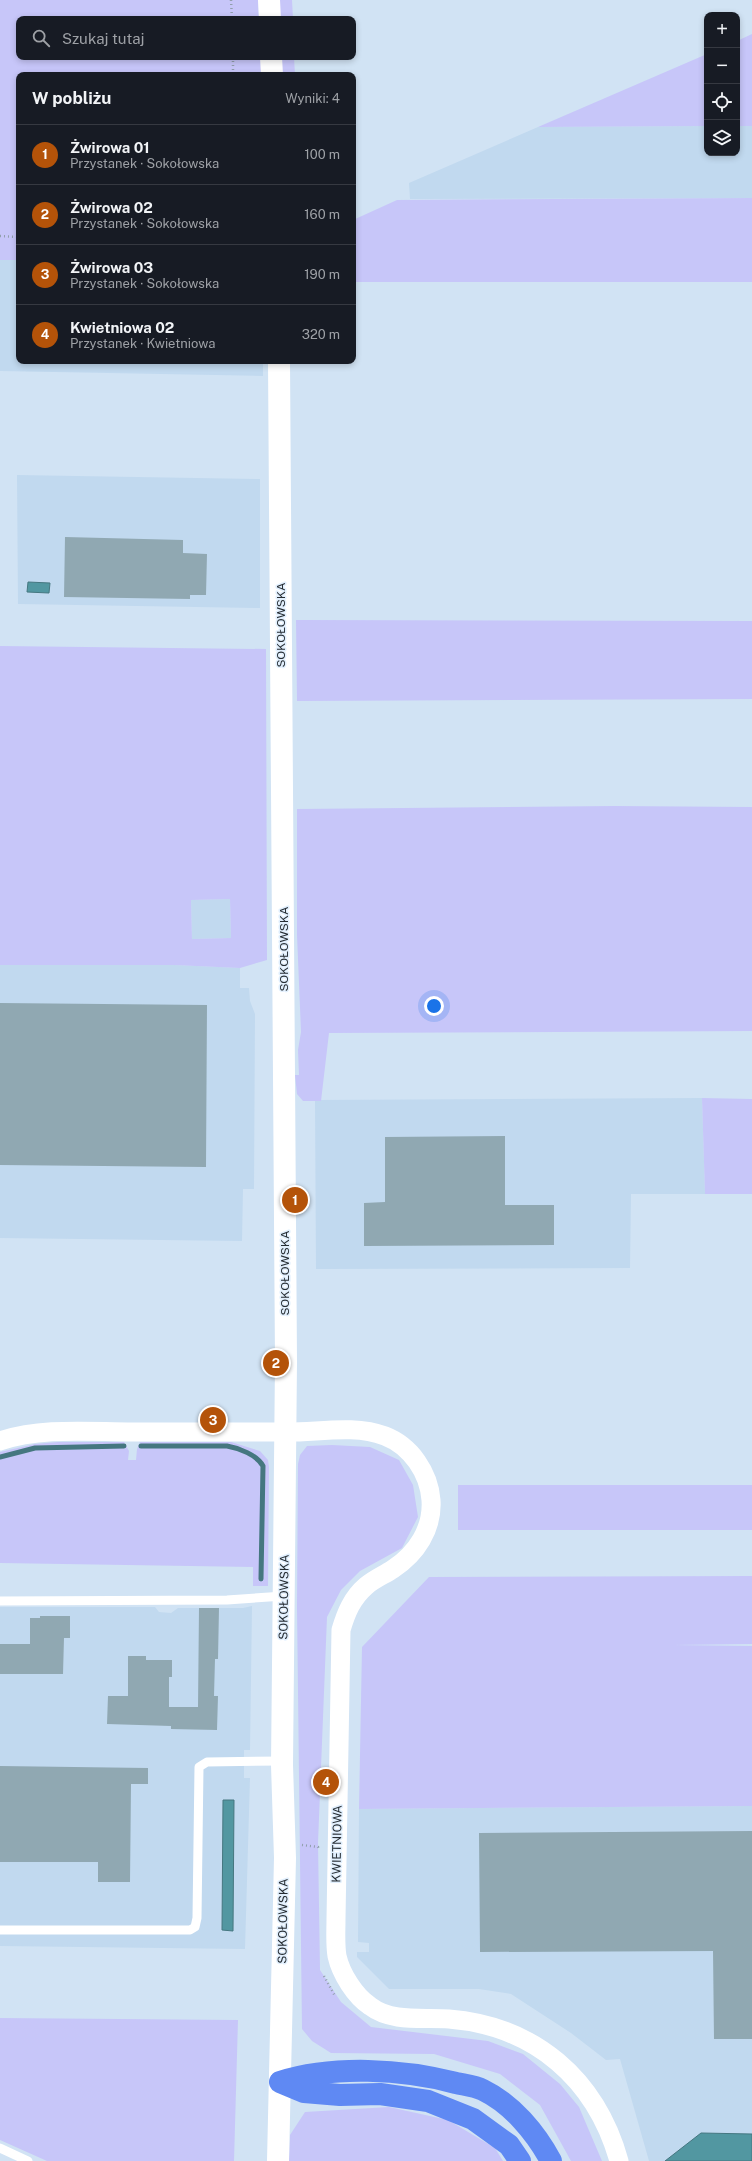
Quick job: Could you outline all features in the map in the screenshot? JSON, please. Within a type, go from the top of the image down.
[{"type":"highway","points":[[280,2082],[303,2075],[377,2071],[430,2076],[482,2090],[516,2113],[543,2147],[551,2161]]},
{"type":"highway","points":[[280,2082],[304,2092],[340,2095],[380,2094],[428,2101],[473,2119],[509,2145],[520,2161]]},
{"type":"street","points":[[269,0],[270,16]]},
{"type":"street","points":[[271,60],[272,72]]},
{"type":"street","name":"SOKOŁOWSKA","points":[[278,2161],[285,1858],[282,1761],[285,1432],[279,364]]},
{"type":"street","name":"KWIETNIOWA","points":[[0,1441],[27,1434],[74,1432],[354,1431],[386,1436],[409,1453],[425,1473],[431,1501],[429,1526],[419,1545],[405,1560],[365,1586],[346,1612],[341,1630],[336,1920],[338,1956],[344,1974],[356,1992],[370,2006],[384,2013],[406,2018],[449,2019],[474,2022],[498,2029],[525,2040],[549,2053],[564,2067],[594,2104],[607,2128],[619,2161]]},
{"type":"lane","points":[[0,1601],[226,1600],[284,1596]]},
{"type":"lane","points":[[0,1930],[190,1930],[195,1927],[197,1918],[199,1767],[207,1762],[282,1761]]},
{"type":"lane","points":[[0,2148],[28,2161]]},
{"type":"path","points":[[231,0],[232,16]]},
{"type":"path","points":[[233,60],[233,72]]},
{"type":"path","points":[[0,236],[16,237]]},
{"type":"shaded area","points":[[0,0],[258,0],[259,16],[16,16],[16,60],[261,60],[261,72],[16,72],[16,260],[0,260]]},
{"type":"shaded area","points":[[279,0],[292,0],[293,16],[280,16]]},
{"type":"shaded area","points":[[752,34],[752,126],[740,126],[740,40]]},
{"type":"shaded area","points":[[704,55],[704,126],[538,127]]},
{"type":"shaded area","points":[[281,60],[294,60],[295,72],[282,72]]},
{"type":"shaded area","points":[[704,126],[704,156],[740,156],[740,126],[752,126],[752,198],[410,199],[409,183],[538,127]]},
{"type":"shaded area","points":[[752,198],[752,282],[356,282],[356,219],[397,200]]},
{"type":"shaded area","points":[[0,260],[16,260],[16,364],[263,364],[263,376],[0,371]]},
{"type":"shaded area","points":[[17,475],[260,479],[260,608],[18,604]]},
{"type":"shaded area","points":[[28,582],[50,583],[49,593],[27,592]]},
{"type":"shaded area","points":[[296,620],[752,621],[752,699],[297,701]]},
{"type":"shaded area","points":[[0,646],[266,649],[267,960],[240,968],[174,965],[0,965]],"holes":[[[230,899],[231,938],[192,939],[191,900]]]},
{"type":"shaded area","points":[[614,806],[752,807],[752,1031],[329,1033],[321,1101],[303,1101],[297,1094],[295,1075],[299,1075],[298,1050],[301,1032],[297,935],[297,809]]},
{"type":"shaded area","points":[[230,899],[231,938],[192,939],[191,900]]},
{"type":"shaded area","points":[[0,965],[174,965],[240,968],[240,988],[249,988],[250,1001],[255,1014],[254,1189],[243,1189],[242,1241],[0,1238]]},
{"type":"shaded area","points":[[702,1098],[705,1194],[631,1194],[630,1268],[316,1269],[315,1100]]},
{"type":"shaded area","points":[[702,1098],[752,1099],[752,1194],[705,1194]]},
{"type":"shaded area","points":[[58,1442],[124,1442],[129,1451],[128,1460],[136,1460],[137,1449],[140,1442],[231,1442],[260,1451],[268,1460],[269,1467],[268,1586],[253,1586],[253,1567],[0,1563],[0,1452],[35,1444]]},
{"type":"shaded area","points":[[332,1445],[370,1447],[399,1460],[413,1485],[418,1517],[402,1548],[360,1571],[341,1590],[327,1617],[318,1843],[320,1970],[341,2002],[371,2027],[488,2041],[523,2054],[560,2084],[579,2107],[602,2161],[571,2161],[540,2105],[500,2074],[434,2054],[331,2053],[312,2041],[302,2029],[297,1607],[298,1464],[300,1455],[307,1446]]},
{"type":"shaded area","points":[[458,1485],[752,1485],[752,1530],[458,1530]]},
{"type":"shaded area","points":[[752,1576],[752,1644],[673,1645],[752,1646],[752,1806],[359,1809],[362,1647],[429,1577]]},
{"type":"shaded area","points":[[252,1606],[250,1750],[244,1750],[244,1778],[250,1778],[245,1949],[0,1946],[0,1607],[155,1607],[159,1612],[171,1613],[178,1608],[243,1608]]},
{"type":"shaded area","points":[[223,1800],[234,1800],[233,1931],[222,1930]]},
{"type":"shaded area","points":[[752,1806],[752,2161],[649,2161],[620,2059],[606,2060],[571,2033],[511,1994],[479,1989],[389,1989],[357,1957],[357,1952],[369,1952],[369,1943],[358,1942],[359,1809]]},
{"type":"shaded area","points":[[0,2018],[238,2020],[234,2161],[47,2161],[0,2140]]},
{"type":"shaded area","points":[[389,2107],[448,2120],[495,2148],[503,2161],[289,2161],[290,2135],[305,2112]]},
{"type":"shaded area","points":[[701,2133],[752,2134],[752,2161],[665,2161]]},
{"type":"building","points":[[65,537],[183,540],[183,553],[207,554],[206,595],[190,595],[190,599],[64,597]]},
{"type":"building","points":[[0,1003],[207,1005],[206,1167],[0,1165]]},
{"type":"building","points":[[505,1136],[505,1205],[554,1205],[554,1245],[364,1246],[364,1203],[385,1202],[385,1137]]},
{"type":"building","points":[[199,1608],[219,1608],[218,1659],[215,1659],[214,1696],[218,1696],[217,1730],[171,1729],[171,1726],[107,1724],[108,1696],[128,1696],[128,1656],[146,1656],[146,1660],[172,1660],[172,1677],[169,1677],[169,1707],[198,1707]]},
{"type":"building","points":[[40,1616],[70,1616],[70,1638],[64,1638],[63,1674],[0,1674],[0,1644],[30,1644],[30,1618],[40,1618]]},
{"type":"building","points":[[0,1766],[148,1768],[148,1784],[131,1784],[130,1882],[98,1882],[98,1862],[0,1862]]},
{"type":"building","points":[[752,1831],[752,2039],[714,2039],[713,1951],[480,1952],[479,1833]]},
{"type":"waterway","points":[[0,1457],[35,1448],[124,1446]]},
{"type":"waterway","points":[[141,1446],[227,1446],[237,1448],[252,1455],[260,1462],[263,1466],[261,1579]]},
{"type":"place","name":"Żwirowa 01","points":[[295,1200]]},
{"type":"place","name":"Żwirowa 02","points":[[276,1363]]},
{"type":"place","name":"Żwirowa 03","points":[[213,1420]]},
{"type":"place","name":"Kwietniowa 02","points":[[326,1782]]}]
